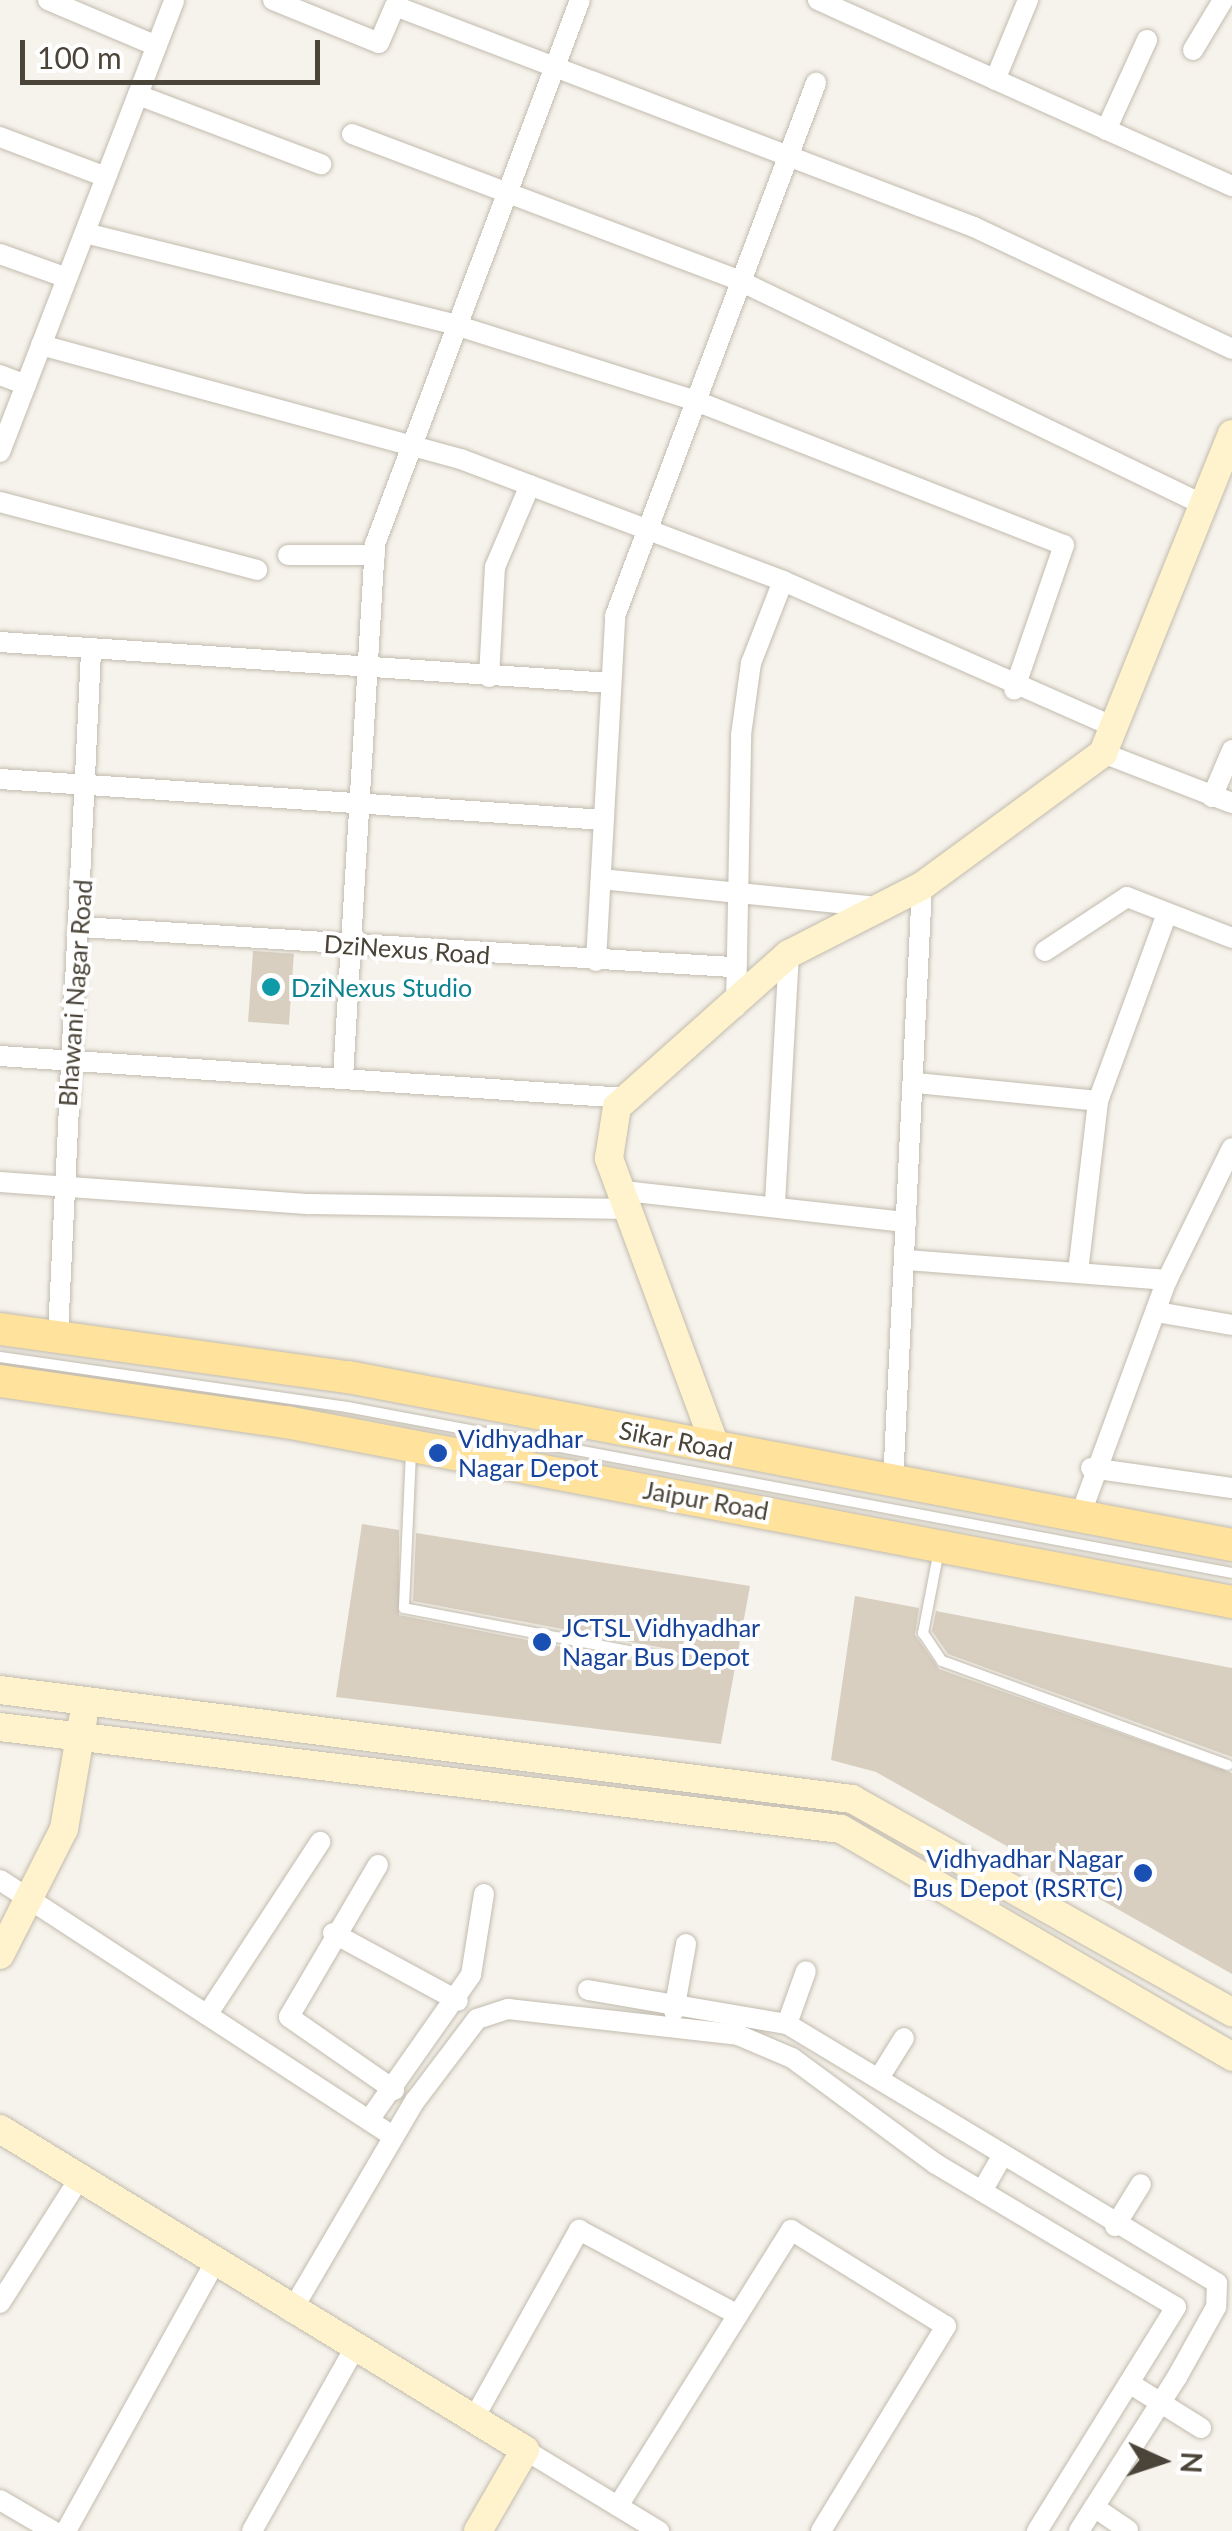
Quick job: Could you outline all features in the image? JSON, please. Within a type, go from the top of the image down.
[{"type":"main road","name":"Sikar Road","points":[[0,1329],[58,1334],[716,1448],[1232,1545]]},
{"type":"main road","name":"Jaipur Road","points":[[0,1381],[412,1446],[1232,1602]]},
{"type":"street","points":[[48,0],[157,46]]},
{"type":"street","points":[[0,452],[174,0]]},
{"type":"street","points":[[273,0],[378,43],[395,6],[974,226],[1232,349]]},
{"type":"street","points":[[343,1077],[348,946],[375,555],[408,442],[580,0]]},
{"type":"street","points":[[818,0],[1232,186]]},
{"type":"street","points":[[995,80],[1028,0]]},
{"type":"street","points":[[1193,50],[1222,0]]},
{"type":"street","points":[[1106,130],[1147,40]]},
{"type":"street","points":[[596,961],[615,616],[738,280],[816,84]]},
{"type":"street","points":[[138,95],[321,164]]},
{"type":"street","points":[[352,134],[738,280],[1202,504]]},
{"type":"street","points":[[0,138],[106,177]]},
{"type":"street","points":[[85,233],[452,324],[696,401],[1064,546],[1014,690]]},
{"type":"street","points":[[0,254],[67,278]]},
{"type":"street","points":[[42,345],[408,442],[783,581],[1014,690],[1222,800],[1232,750]]},
{"type":"street","points":[[0,375],[26,385]]},
{"type":"street","points":[[716,1448],[627,1200],[608,1135],[626,1098],[736,1008],[788,954],[922,886],[1107,739],[1232,434]]},
{"type":"street","points":[[489,677],[495,568],[530,485]]},
{"type":"street","points":[[0,502],[257,570]]},
{"type":"street","points":[[288,555],[375,555]]},
{"type":"street","points":[[736,1008],[732,967],[735,889],[751,663],[783,581]]},
{"type":"street","points":[[0,642],[91,652],[611,684]]},
{"type":"street","name":"Bhawani Nagar Road","points":[[58,1334],[70,1061],[82,927],[91,652]]},
{"type":"street","points":[[0,779],[604,820]]},
{"type":"street","points":[[601,878],[735,889],[875,907]]},
{"type":"street","points":[[893,1482],[908,1260],[906,1222],[916,1083],[922,886]]},
{"type":"street","points":[[1045,951],[1127,897],[1232,938]]},
{"type":"street","points":[[1078,1272],[1098,1102],[1167,913]]},
{"type":"street","name":"DziNexus Road","points":[[82,927],[732,967]]},
{"type":"street","points":[[775,1203],[788,954]]},
{"type":"street","points":[[0,1056],[626,1098]]},
{"type":"street","points":[[916,1083],[1098,1102]]},
{"type":"street","points":[[1080,1516],[1091,1468],[1157,1312],[1166,1280],[1232,1148]]},
{"type":"street","points":[[0,1182],[310,1204],[627,1200],[775,1203],[906,1222]]},
{"type":"street","points":[[908,1260],[1166,1280]]},
{"type":"street","points":[[1157,1312],[1232,1325]]},
{"type":"street","points":[[1091,1468],[1232,1488]]},
{"type":"street","points":[[0,1690],[852,1799],[1232,2012]]},
{"type":"street","points":[[0,1955],[34,1902],[64,1829],[84,1702]]},
{"type":"street","points":[[0,1728],[841,1830],[1232,2058]]},
{"type":"street","points":[[207,2015],[320,1842]]},
{"type":"street","points":[[378,1865],[334,1933],[290,2017],[394,2090]]},
{"type":"street","points":[[0,1880],[394,2136]]},
{"type":"street","points":[[369,2120],[458,2001],[484,1894]]},
{"type":"street","points":[[334,1933],[458,2001]]},
{"type":"street","points":[[671,2024],[686,1944]]},
{"type":"street","points":[[787,2024],[806,1970]]},
{"type":"street","points":[[588,1990],[676,2000],[787,2024],[1115,2226],[1217,2284],[1219,2298]]},
{"type":"street","points":[[290,2312],[394,2136],[478,2020],[508,2009],[671,2024],[738,2035],[792,2058],[982,2191],[1176,2308],[1037,2531]]},
{"type":"street","points":[[880,2078],[904,2038]]},
{"type":"street","points":[[0,2129],[213,2266],[659,2531]]},
{"type":"street","points":[[982,2191],[1002,2157]]},
{"type":"street","points":[[0,2303],[79,2179]]},
{"type":"street","points":[[1115,2226],[1142,2184]]},
{"type":"street","points":[[474,2420],[579,2230],[738,2315]]},
{"type":"street","points":[[618,2506],[791,2230],[946,2326],[821,2531]]},
{"type":"street","points":[[66,2531],[213,2266]]},
{"type":"street","points":[[1080,2531],[1160,2403],[1232,2276]]},
{"type":"street","points":[[252,2531],[354,2350]]},
{"type":"street","points":[[1129,2383],[1201,2428]]},
{"type":"street","points":[[478,2531],[525,2450]]},
{"type":"street","points":[[0,2500],[52,2531]]},
{"type":"street","points":[[1094,2508],[1128,2530]]},
{"type":"lane","points":[[0,1356],[347,1407],[1232,1573]]},
{"type":"lane","points":[[412,1446],[404,1608],[672,1659]]},
{"type":"lane","points":[[940,1544],[924,1633],[942,1662],[1228,1765]]},
{"type":"building","name":"DziNexus Studio","points":[[253,951],[294,954],[289,1025],[248,1022]]},
{"type":"building","name":"JCTSL Vidhyadhar Nagar Bus Depot","points":[[362,1524],[399,1530],[399,1615],[670,1668],[680,1662],[674,1650],[413,1601],[416,1533],[750,1586],[721,1744],[336,1697]]},
{"type":"building","name":"Vidhyadhar Nagar Bus Depot (RSRTC)","points":[[855,1596],[919,1608],[915,1635],[939,1669],[1232,1773],[1232,1974],[876,1772],[831,1760]]},
{"type":"building","points":[[936,1611],[1232,1668],[1232,1757],[948,1654],[932,1631]]},
{"type":"place","name":"DziNexus Studio","points":[[271,987]]},
{"type":"place","name":"Vidhyadhar Nagar Depot","points":[[438,1453]]},
{"type":"place","name":"JCTSL Vidhyadhar Nagar Bus Depot","points":[[542,1642]]},
{"type":"place","name":"Vidhyadhar Nagar Bus Depot (RSRTC)","points":[[1143,1873]]}]
